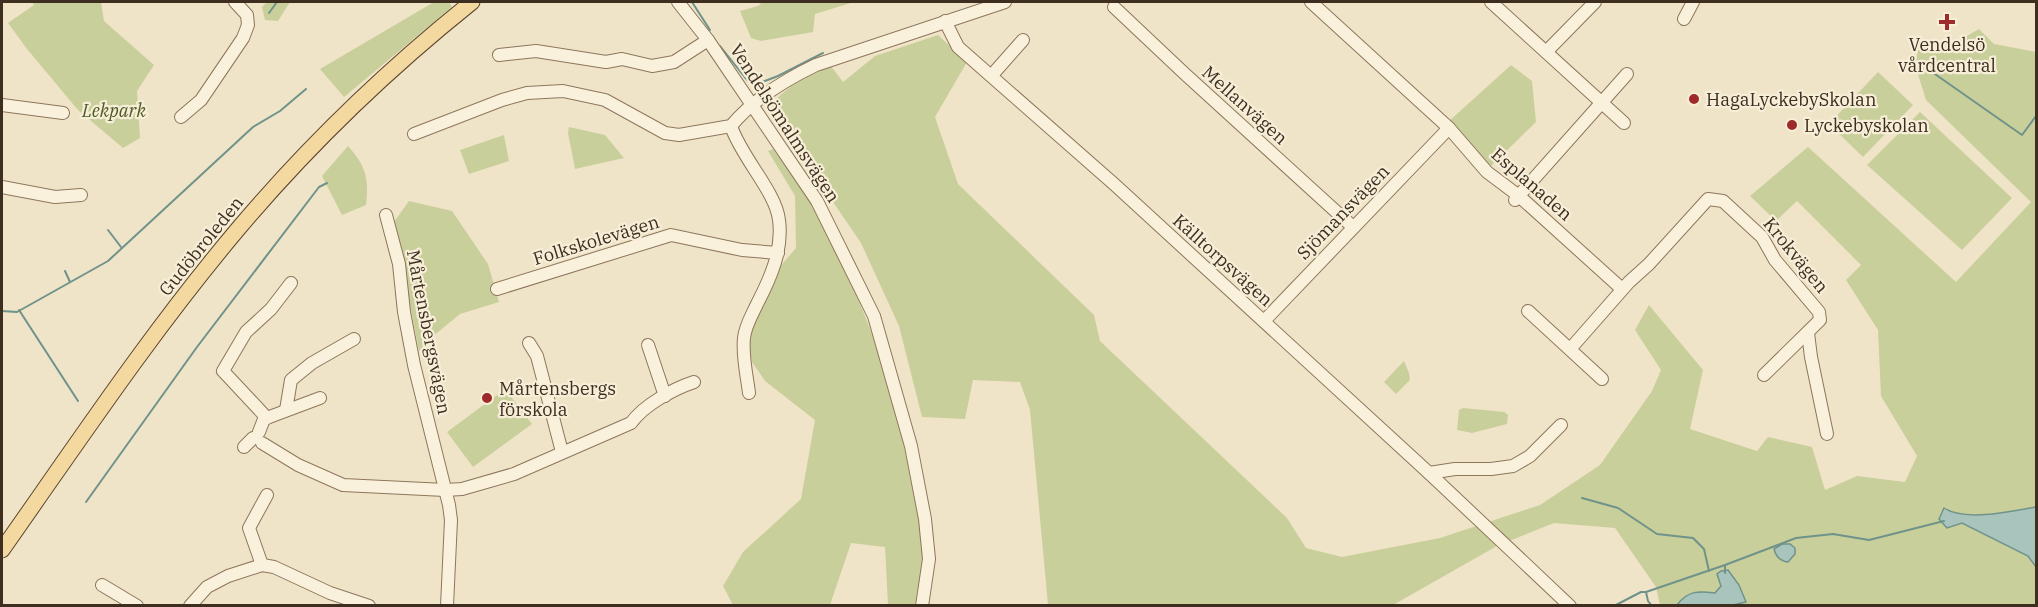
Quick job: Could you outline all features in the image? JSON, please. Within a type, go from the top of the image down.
[{"type":"main road","name":"Gudöbroleden","points":[[2,550],[152,338],[239,228],[310,149],[353,106],[472,2]]},
{"type":"street","points":[[181,117],[201,100],[243,38],[248,25],[247,15],[235,2]]},
{"type":"street","name":"Vendelsömalmsvägen","points":[[678,2],[708,40],[817,201],[874,316],[911,446],[925,519],[929,559],[922,606]]},
{"type":"street","points":[[414,135],[510,98],[527,93],[563,91],[605,99],[665,134],[679,135],[731,126],[743,111],[792,76],[816,65],[1005,2]]},
{"type":"street","name":"Esplanaden","points":[[1311,2],[1449,128],[1487,172],[1622,289]]},
{"type":"street","points":[[1491,2],[1624,123]]},
{"type":"street","points":[[1546,52],[1595,2]]},
{"type":"street","points":[[1684,19],[1693,2]]},
{"type":"street","name":"Mellanvägen","points":[[1114,7],[1353,227]]},
{"type":"street","name":"Källtorpsvägen","points":[[945,21],[957,47],[992,75],[1264,321],[1570,606]]},
{"type":"street","name":"Vendelsömalmsvägen","points":[[500,55],[536,51],[603,67],[622,59],[652,66],[674,62],[708,40]]},
{"type":"street","points":[[992,75],[1023,40]]},
{"type":"street","points":[[1517,198],[1627,74]]},
{"type":"street","points":[[2,105],[63,113]]},
{"type":"street","points":[[731,126],[736,141],[769,194],[779,218],[778,253],[770,279],[748,322],[744,338],[749,393]]},
{"type":"street","name":"Sjömansvägen","points":[[1264,321],[1449,128]]},
{"type":"street","points":[[679,135],[681,148]]},
{"type":"street","points":[[2,187],[55,197],[81,195]]},
{"type":"street","name":"Krokvägen","points":[[1622,289],[1649,264],[1708,199],[1723,201],[1762,237],[1775,260],[1819,312],[1820,320],[1764,375]]},
{"type":"street","name":"Mårtensbergsvägen","points":[[386,215],[399,264],[404,312],[414,365],[449,505],[451,520],[447,606]]},
{"type":"street","name":"Folkskolevägen","points":[[497,289],[671,236],[742,250],[778,253]]},
{"type":"street","points":[[267,418],[223,371],[246,332],[271,309],[291,282]]},
{"type":"street","points":[[1571,348],[1622,289]]},
{"type":"street","points":[[1528,311],[1571,348],[1602,379]]},
{"type":"street","name":"Krokvägen","points":[[1808,333],[1827,434]]},
{"type":"street","points":[[286,410],[291,380],[312,363],[354,339]]},
{"type":"street","points":[[529,343],[537,356],[562,452]]},
{"type":"street","points":[[648,345],[665,396]]},
{"type":"street","points":[[258,438],[298,465],[343,485],[462,489],[514,474],[630,423],[637,415],[674,388],[694,382]]},
{"type":"street","points":[[244,447],[258,438],[264,419],[320,398]]},
{"type":"street","points":[[1429,473],[1455,469],[1491,469],[1513,466],[1530,456],[1561,425]]},
{"type":"street","points":[[262,565],[249,528],[267,495]]},
{"type":"street","points":[[190,606],[207,587],[228,576],[262,565],[274,567],[330,593],[369,606]]},
{"type":"street","points":[[102,585],[137,606]]},
{"type":"green space","name":"Lekpark","points":[[32,2],[101,2],[104,21],[154,65],[137,91],[140,138],[123,148],[78,110],[27,49],[8,23],[34,5]]},
{"type":"green space","points":[[267,2],[290,2],[278,21],[265,20],[262,7]]},
{"type":"green space","points":[[434,2],[449,2],[452,7],[344,97],[320,69]]},
{"type":"green space","points":[[762,2],[854,2],[815,14],[813,32],[761,41],[751,38],[740,11],[758,6]]},
{"type":"green space","points":[[1979,29],[1994,44],[2036,52],[2036,507],[2001,513],[1976,514],[1953,512],[1944,508],[1962,523],[2029,556],[2036,567],[2036,605],[1660,605],[1656,587],[1615,528],[1554,523],[1497,546],[1393,605],[1048,605],[1030,410],[1020,382],[973,380],[965,419],[922,417],[899,326],[861,243],[786,133],[772,105],[791,87],[831,66],[843,82],[875,56],[938,35],[967,62],[935,117],[958,184],[1094,315],[1100,341],[1287,518],[1306,548],[1342,557],[1440,538],[1540,505],[1600,465],[1652,391],[1661,370],[1635,330],[1649,305],[1703,370],[1690,429],[1757,451],[1768,437],[1812,447],[1825,490],[1857,476],[1905,482],[1917,456],[1881,396],[1878,330],[1846,280],[1861,265],[1797,201],[1776,221],[1750,196],[1808,147],[1956,282],[2031,202],[1926,100],[1915,65],[1920,41],[1955,43]]},
{"type":"green space","points":[[1511,65],[1532,81],[1536,122],[1490,167],[1464,136],[1448,122]]},
{"type":"green space","points":[[1878,72],[1913,105],[1863,157],[1829,124]]},
{"type":"green space","points":[[1920,112],[2012,198],[1962,250],[1867,165]]},
{"type":"green space","points":[[569,127],[605,135],[624,158],[575,169],[568,133]]},
{"type":"green space","points":[[504,135],[509,161],[469,174],[460,150]]},
{"type":"green space","points":[[348,146],[359,160],[365,173],[367,196],[366,205],[342,215],[322,176]]},
{"type":"green space","points":[[773,149],[811,201],[842,258],[872,334],[902,436],[919,521],[923,563],[915,605],[888,605],[885,547],[851,543],[830,605],[733,605],[723,586],[743,552],[801,499],[815,420],[765,381],[752,362],[748,341],[778,269],[796,248],[795,196],[768,151]]},
{"type":"green space","points":[[409,201],[452,211],[488,264],[499,302],[460,314],[419,351],[394,222]]},
{"type":"green space","points":[[1404,361],[1410,380],[1396,394],[1384,382]]},
{"type":"green space","points":[[505,389],[532,424],[473,467],[447,432]]},
{"type":"green space","points":[[1463,408],[1504,412],[1508,415],[1507,424],[1472,433],[1457,430],[1459,410]]},
{"type":"water","points":[[2036,507],[2036,567],[2028,556],[1962,523],[1947,528],[1939,519],[1944,508],[1953,512],[1976,515]]},
{"type":"water","points":[[1782,544],[1790,544],[1795,548],[1795,554],[1788,562],[1781,560],[1774,549]]},
{"type":"water","points":[[1728,570],[1739,585],[1746,602],[1733,605],[1677,605],[1690,594],[1715,593],[1721,586],[1717,574]]},
{"type":"waterway","points":[[269,13],[277,2]]},
{"type":"waterway","points":[[692,2],[710,30]]},
{"type":"waterway","points":[[720,46],[747,80],[757,84],[823,53]]},
{"type":"waterway","points":[[1932,72],[2022,135],[2036,116]]},
{"type":"waterway","points":[[2,311],[17,312],[108,261],[253,127],[280,111],[306,89]]},
{"type":"waterway","points":[[86,502],[197,347],[319,187],[327,183]]},
{"type":"waterway","points":[[108,230],[121,247]]},
{"type":"waterway","points":[[65,271],[70,282]]},
{"type":"waterway","points":[[19,310],[78,401]]},
{"type":"waterway","points":[[1582,498],[1618,508],[1657,534],[1693,538],[1704,549],[1709,571]]},
{"type":"waterway","points":[[1725,573],[1725,565],[1796,538],[1833,534],[1869,540],[1944,521]]},
{"type":"waterway","points":[[1646,592],[1725,565]]},
{"type":"waterway","points":[[1614,606],[1641,592],[1646,592],[1652,606]]},
{"type":"place","name":"Vendelsö vårdcentral","points":[[1947,22]]},
{"type":"place","name":"HagaLyckebySkolan","points":[[1694,99]]},
{"type":"place","name":"Lyckebyskolan","points":[[1792,125]]},
{"type":"place","name":"Mårtensbergs förskola","points":[[487,398]]}]
